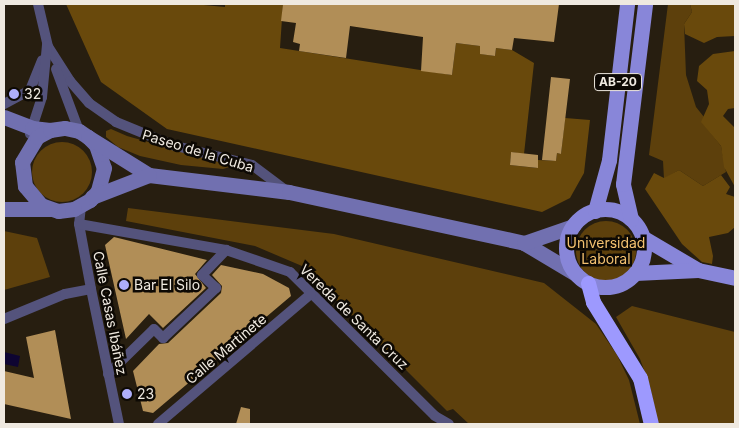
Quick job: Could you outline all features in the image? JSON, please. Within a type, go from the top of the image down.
[{"type":"highway","points":[[582,279],[593,302],[624,346],[640,378],[651,424]]},
{"type":"main road","name":"AB-20","points":[[595,211],[609,160],[627,4]]},
{"type":"main road","points":[[635,273],[644,250],[642,237],[631,219],[623,184],[645,4]]},
{"type":"main road","points":[[4,117],[32,128],[83,134],[149,175]]},
{"type":"main road","points":[[50,130],[36,137],[26,151],[21,175],[25,186],[36,201],[52,210]]},
{"type":"main road","points":[[83,134],[99,151],[104,168],[102,180],[87,202]]},
{"type":"main road","points":[[4,209],[52,210],[87,202],[149,175]]},
{"type":"main road","name":"Paseo de la Cuba","points":[[149,175],[289,192],[524,243]]},
{"type":"main road","points":[[524,243],[573,226],[595,211],[620,212],[631,219]]},
{"type":"main road","points":[[573,226],[566,245],[567,256],[582,279]]},
{"type":"main road","points":[[642,237],[698,270]]},
{"type":"main road","points":[[524,243],[582,279],[614,286],[635,273],[698,270],[735,278]]},
{"type":"street","points":[[38,4],[47,45],[83,134]]},
{"type":"street","points":[[4,104],[18,99],[30,90],[47,45]]},
{"type":"street","points":[[26,151],[42,97],[47,45]]},
{"type":"street","name":"Paseo de la Cuba","points":[[47,45],[70,82],[89,103],[116,122],[172,145],[252,165],[289,192]]},
{"type":"street","name":"Calle Casas Ibáñez","points":[[87,202],[79,224],[90,289],[119,424]]},
{"type":"street","name":"Vereda de Santa Cruz","points":[[79,224],[226,250],[290,272],[435,416],[449,424]]},
{"type":"street","points":[[108,374],[154,329],[163,338],[216,288],[202,274],[226,250]]},
{"type":"street","points":[[4,319],[65,294],[90,289]]},
{"type":"street","name":"Calle Martinete","points":[[158,424],[311,294]]},
{"type":"green space","points":[[668,4],[690,4],[692,12],[684,24],[686,75],[696,107],[704,117],[702,122],[721,146],[726,172],[703,186],[679,170],[664,179],[663,161],[649,155]]},
{"type":"green space","points":[[111,129],[127,136],[233,166],[223,169],[181,165],[140,156],[118,147],[106,137],[106,131]]},
{"type":"green space","points":[[62,142],[79,147],[87,155],[92,172],[87,189],[79,197],[62,202],[45,197],[37,189],[32,172],[37,155],[45,147]]},
{"type":"green space","points":[[128,208],[334,234],[544,283],[596,324],[617,355],[629,380],[640,424],[469,424],[453,409],[447,411],[302,266],[255,246],[126,221]]},
{"type":"green space","name":"Universidad Laboral","points":[[606,221],[622,226],[627,230],[631,235],[636,251],[631,267],[627,272],[622,276],[606,281],[590,276],[585,272],[581,267],[576,251],[581,235],[585,230],[590,226]]},
{"type":"green space","points":[[4,231],[37,238],[50,277],[4,290]]},
{"type":"green space","points":[[632,306],[735,332],[735,424],[658,424],[650,386],[640,359],[616,317]]},
{"type":"shaded area","points":[[66,4],[193,4],[225,7],[225,4],[283,4],[280,48],[452,75],[456,43],[480,46],[481,54],[495,56],[496,48],[512,50],[534,63],[524,154],[511,152],[510,165],[537,168],[538,160],[556,161],[557,153],[561,154],[565,118],[590,120],[584,173],[570,198],[542,212],[167,129],[101,82]]},
{"type":"shaded area","points":[[690,4],[735,4],[735,36],[717,37],[704,43],[685,34],[684,24],[692,12]]},
{"type":"shaded area","points":[[735,51],[735,108],[728,109],[723,116],[735,128],[735,187],[724,167],[721,146],[701,122],[709,104],[707,90],[697,81],[699,66],[713,54]]},
{"type":"shaded area","points":[[679,170],[703,186],[721,175],[730,187],[726,194],[735,197],[735,227],[728,233],[709,237],[713,256],[712,264],[702,262],[682,244],[645,189],[654,173],[664,178]]},
{"type":"shaded area","points":[[4,352],[20,356],[18,367],[4,364]]},
{"type":"building","points":[[283,4],[559,4],[554,42],[514,38],[512,50],[496,48],[495,56],[480,54],[480,46],[456,43],[452,75],[421,71],[423,37],[350,26],[346,58],[299,51],[300,44],[293,42],[296,23],[281,21]]},
{"type":"building","points":[[551,77],[570,79],[561,154],[557,153],[556,161],[542,160]]},
{"type":"building","points":[[511,152],[538,155],[538,168],[510,165]]},
{"type":"building","points":[[114,237],[207,260],[195,274],[206,288],[163,328],[149,314],[126,339],[105,245]]},
{"type":"building","points":[[221,265],[263,274],[289,288],[291,296],[153,413],[143,411],[133,371],[159,344],[168,343],[221,293],[222,286],[212,275]]},
{"type":"building","points":[[55,330],[71,419],[4,404],[4,371],[34,378],[26,337]]},
{"type":"building","points":[[241,407],[250,409],[250,424],[236,424]]},
{"type":"place","name":"32","points":[[14,94]]},
{"type":"place","name":"Bar El Silo","points":[[124,285]]},
{"type":"place","name":"23","points":[[127,394]]}]
